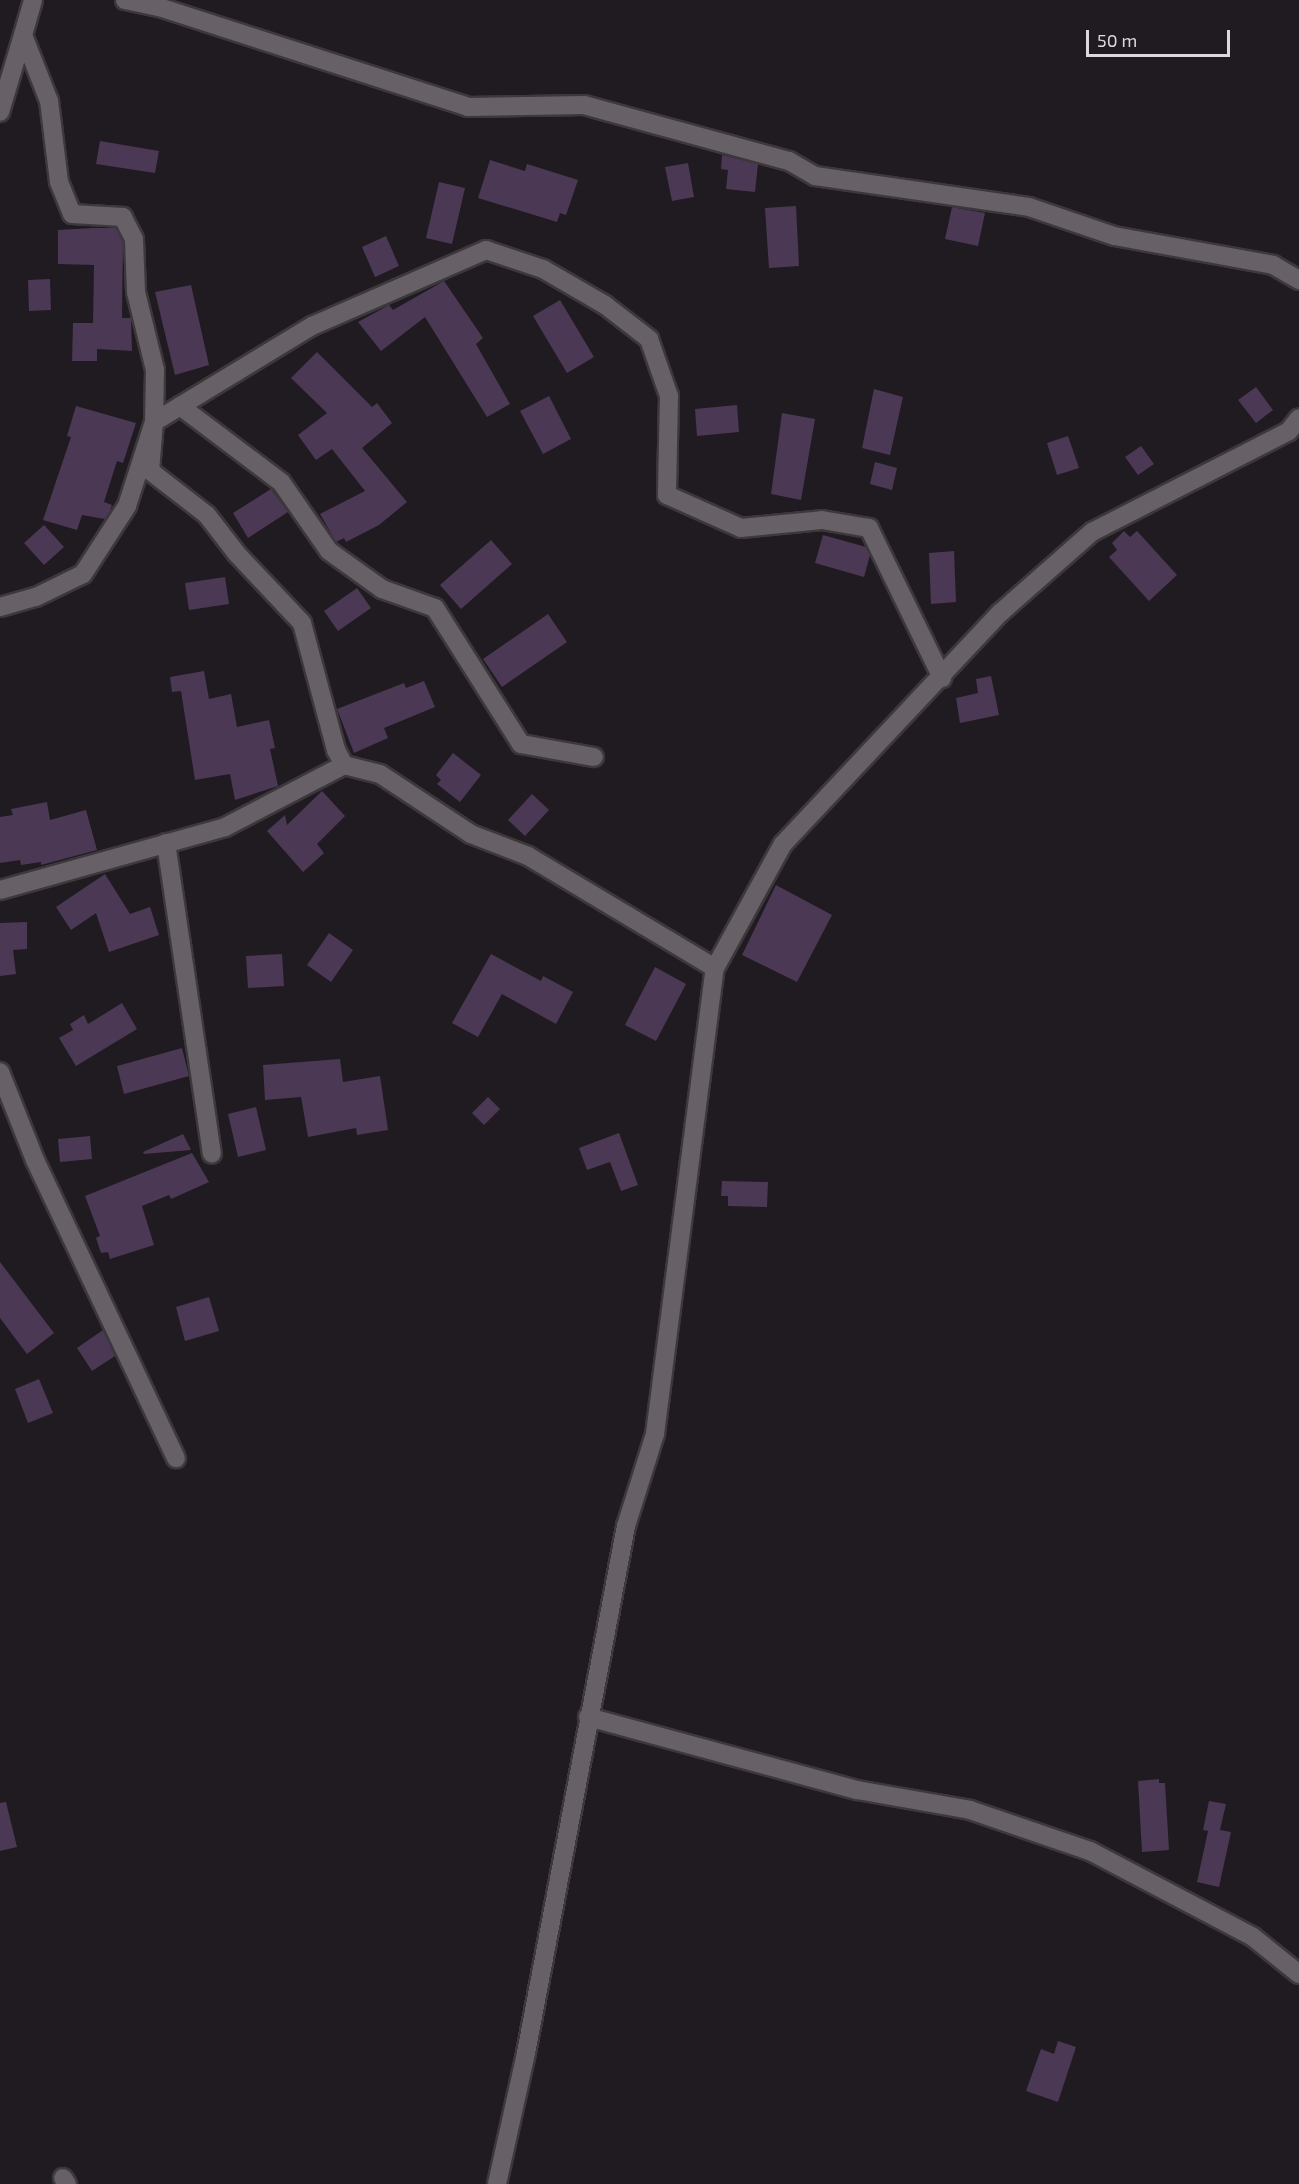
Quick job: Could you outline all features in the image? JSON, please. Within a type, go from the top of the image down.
[{"type":"street","points":[[0,112],[33,0]]},
{"type":"street","points":[[125,0],[159,7],[468,107],[584,105],[789,161],[815,176],[1029,207],[1114,236],[1273,265],[1299,280]]},
{"type":"street","points":[[22,35],[49,101],[59,182],[72,214],[123,217],[134,239],[136,292],[155,370],[150,471],[207,515],[237,554],[302,622],[336,750],[344,765]]},
{"type":"street","points":[[0,607],[36,597],[83,574],[127,506],[154,422],[312,326],[486,250],[543,269],[605,304],[648,339],[669,396],[667,495],[741,528],[822,520],[869,528],[942,678]]},
{"type":"street","points":[[180,406],[281,483],[329,551],[382,589],[435,608],[521,744],[594,756]]},
{"type":"street","points":[[497,2184],[526,2054],[626,1526],[655,1434],[715,968],[783,844],[1000,614],[1092,532],[1289,431],[1299,418]]},
{"type":"street","points":[[0,890],[225,827],[344,765],[380,774],[471,834],[528,856],[715,968]]},
{"type":"street","points":[[166,843],[212,1154]]},
{"type":"street","points":[[0,1072],[35,1160],[176,1458]]},
{"type":"street","points":[[588,1717],[856,1790],[970,1810],[1090,1851],[1253,1937],[1299,1974]]},
{"type":"building","points":[[100,141],[159,151],[155,173],[96,164]]},
{"type":"building","points":[[722,155],[758,164],[755,192],[726,189],[728,170],[721,169]]},
{"type":"building","points":[[490,160],[525,171],[527,164],[578,180],[566,215],[560,213],[557,222],[478,198]]},
{"type":"building","points":[[688,163],[694,197],[672,201],[665,167]]},
{"type":"building","points":[[439,182],[465,188],[452,244],[426,238]]},
{"type":"building","points":[[796,206],[799,266],[769,268],[765,208]]},
{"type":"building","points":[[952,207],[985,213],[978,246],[945,239]]},
{"type":"building","points":[[116,228],[123,242],[122,318],[131,318],[132,351],[97,349],[97,361],[72,361],[73,323],[93,323],[94,265],[58,264],[58,230]]},
{"type":"building","points":[[386,236],[399,266],[375,277],[362,247]]},
{"type":"building","points":[[50,279],[51,310],[29,311],[28,280]]},
{"type":"building","points":[[444,281],[483,338],[476,344],[510,404],[487,417],[425,317],[381,351],[358,322],[389,305],[393,310]]},
{"type":"building","points":[[191,285],[209,365],[175,375],[155,292]]},
{"type":"building","points":[[560,300],[594,357],[567,373],[533,316]]},
{"type":"building","points":[[317,352],[372,407],[377,403],[392,423],[362,448],[407,502],[379,525],[346,542],[344,538],[336,542],[320,514],[365,491],[332,449],[316,460],[298,435],[327,413],[291,378]]},
{"type":"building","points":[[1256,387],[1273,410],[1256,423],[1238,400]]},
{"type":"building","points":[[874,389],[903,397],[890,455],[862,448]]},
{"type":"building","points":[[549,396],[571,439],[543,454],[520,411]]},
{"type":"building","points":[[737,405],[739,432],[697,436],[695,409]]},
{"type":"building","points":[[76,406],[136,423],[123,463],[117,461],[104,502],[112,505],[110,511],[105,519],[82,515],[77,530],[43,520],[71,437],[67,436]]},
{"type":"building","points":[[782,413],[815,419],[801,500],[771,494]]},
{"type":"building","points":[[1068,436],[1079,468],[1057,475],[1047,443]]},
{"type":"building","points":[[1141,446],[1154,464],[1138,475],[1125,457]]},
{"type":"building","points":[[875,462],[897,468],[892,490],[870,484]]},
{"type":"building","points":[[271,489],[288,512],[248,538],[233,513]]},
{"type":"building","points":[[44,525],[64,547],[44,565],[24,543]]},
{"type":"building","points":[[1124,531],[1130,537],[1137,531],[1177,575],[1149,601],[1109,557],[1117,550],[1112,543]]},
{"type":"building","points":[[823,535],[866,547],[870,555],[864,577],[815,563]]},
{"type":"building","points":[[491,540],[512,564],[461,609],[440,585]]},
{"type":"building","points":[[954,551],[956,602],[931,604],[929,553]]},
{"type":"building","points":[[225,577],[229,604],[189,610],[185,583]]},
{"type":"building","points":[[357,588],[371,608],[338,631],[324,611]]},
{"type":"building","points":[[548,614],[567,642],[502,687],[483,659]]},
{"type":"building","points":[[204,671],[209,699],[231,694],[237,727],[269,720],[275,748],[270,749],[278,786],[235,800],[230,774],[195,780],[181,691],[172,692],[170,677]]},
{"type":"building","points":[[991,676],[999,715],[960,723],[956,698],[978,693],[976,679]]},
{"type":"building","points":[[424,681],[435,707],[384,728],[388,738],[354,753],[337,709],[404,683],[406,688]]},
{"type":"building","points":[[453,753],[481,775],[460,802],[437,784],[441,780],[436,775]]},
{"type":"building","points":[[322,791],[345,816],[317,844],[324,853],[303,872],[267,831],[285,815],[287,825]]},
{"type":"building","points":[[532,794],[549,810],[525,836],[508,820]]},
{"type":"building","points":[[47,802],[50,820],[86,810],[97,850],[41,865],[41,862],[21,865],[20,860],[0,863],[0,817],[13,815],[11,809]]},
{"type":"building","points":[[105,874],[130,914],[150,907],[159,935],[109,952],[96,913],[71,930],[56,907]]},
{"type":"building","points":[[776,885],[832,915],[797,982],[742,955]]},
{"type":"building","points":[[27,922],[27,949],[13,950],[16,974],[0,976],[0,923]]},
{"type":"building","points":[[329,933],[353,950],[331,982],[307,965]]},
{"type":"building","points":[[282,954],[284,986],[248,988],[246,956]]},
{"type":"building","points":[[491,954],[541,981],[543,976],[573,992],[556,1024],[502,994],[478,1037],[452,1023]]},
{"type":"building","points":[[655,967],[686,984],[656,1041],[625,1025]]},
{"type":"building","points":[[122,1003],[137,1029],[76,1066],[59,1038],[73,1030],[70,1024],[84,1015],[88,1024]]},
{"type":"building","points":[[182,1048],[189,1076],[124,1094],[117,1066]]},
{"type":"building","points":[[340,1059],[343,1082],[380,1076],[388,1130],[357,1135],[356,1128],[308,1137],[301,1097],[265,1100],[263,1065]]},
{"type":"building","points":[[488,1097],[500,1109],[484,1125],[472,1113]]},
{"type":"building","points":[[256,1107],[266,1150],[238,1157],[228,1114]]},
{"type":"building","points":[[619,1133],[638,1185],[621,1191],[610,1162],[587,1170],[579,1148]]},
{"type":"building","points":[[183,1134],[191,1150],[144,1154],[143,1152]]},
{"type":"building","points":[[90,1136],[92,1159],[60,1162],[58,1139]]},
{"type":"building","points":[[192,1153],[209,1182],[171,1199],[169,1195],[142,1206],[154,1245],[110,1259],[108,1252],[101,1253],[96,1238],[100,1236],[85,1196]]},
{"type":"building","points":[[722,1181],[768,1182],[767,1207],[728,1206],[728,1196],[721,1196]]},
{"type":"building","points":[[0,1262],[54,1333],[27,1354],[0,1318]]},
{"type":"building","points":[[209,1297],[219,1331],[185,1341],[176,1307]]},
{"type":"building","points":[[103,1330],[115,1356],[92,1371],[77,1348]]},
{"type":"building","points":[[39,1379],[53,1413],[28,1423],[15,1389]]},
{"type":"building","points":[[1159,1779],[1159,1783],[1165,1783],[1169,1850],[1142,1852],[1138,1781]]},
{"type":"building","points":[[1209,1801],[1226,1804],[1220,1830],[1231,1832],[1219,1887],[1197,1882],[1208,1831],[1203,1830]]},
{"type":"building","points":[[6,1802],[17,1847],[0,1851],[0,1803]]},
{"type":"building","points":[[1058,2041],[1076,2047],[1058,2102],[1026,2091],[1041,2049],[1054,2054]]}]
